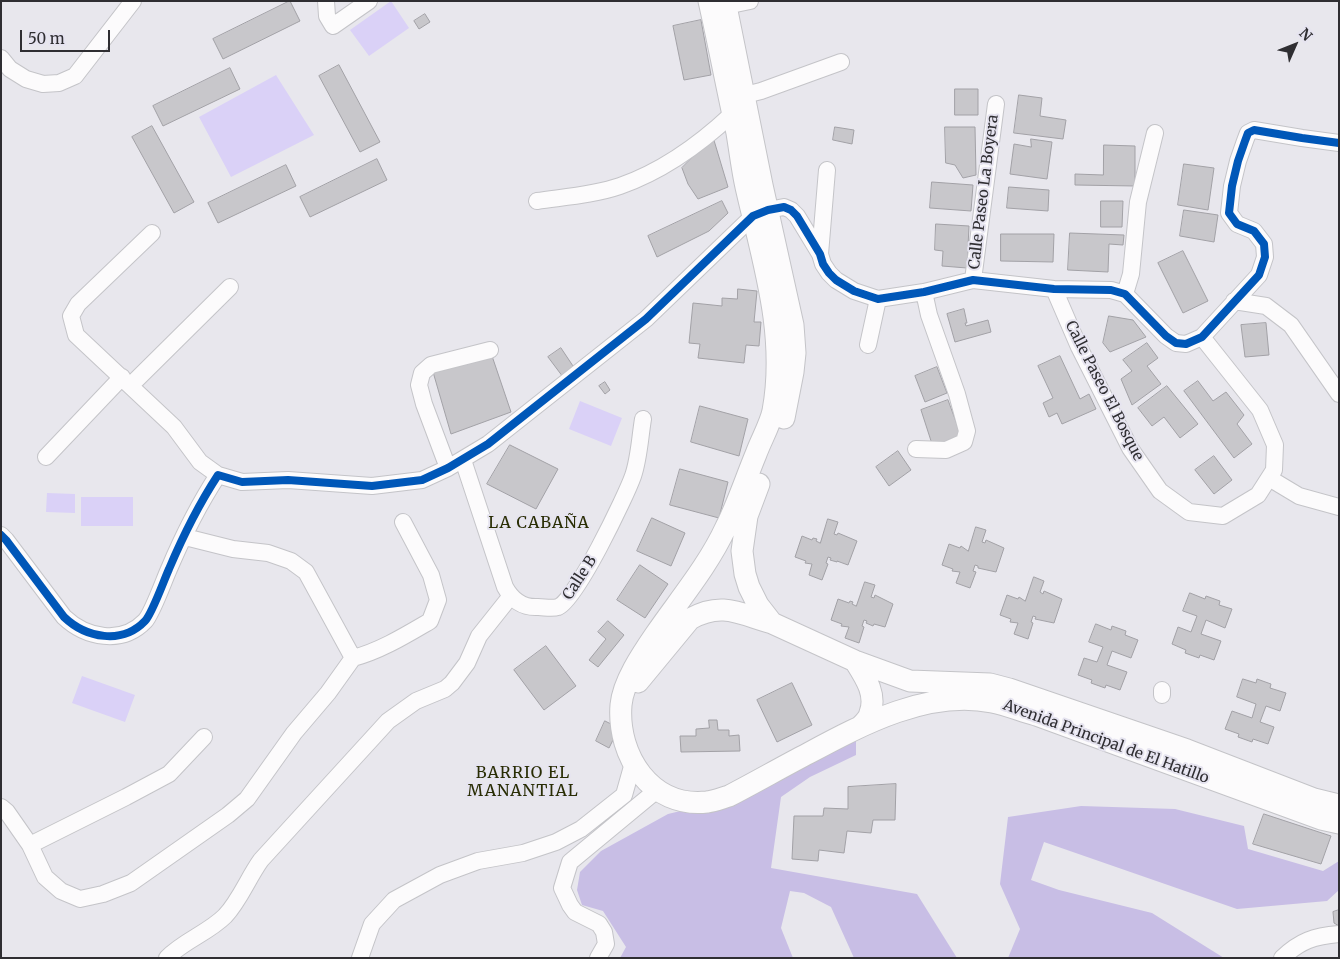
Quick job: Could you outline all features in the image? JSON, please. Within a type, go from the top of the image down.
[{"type":"main road","name":"Avenida Principal de El Hatillo","points":[[720,3],[745,95],[778,357],[772,413],[726,528],[705,564],[638,660],[621,704],[622,730],[626,751],[643,777],[657,790],[676,799],[688,802],[707,802],[729,796],[861,726],[926,703],[967,700],[991,702],[1036,715],[1313,817],[1339,823]]},
{"type":"main road","name":"Avenida Principal de El Hatillo","points":[[720,3],[732,114],[793,325],[795,353],[786,412],[764,467],[747,516],[744,533],[742,551],[745,574],[758,605],[772,623],[855,661],[910,680],[990,684],[1009,689],[1187,750],[1314,799],[1339,805]]},
{"type":"main road","points":[[621,704],[690,619],[710,610],[729,610],[772,623]]},
{"type":"main road","points":[[855,661],[868,682],[872,694],[870,714],[861,726]]},
{"type":"street","points":[[1,58],[10,69],[26,79],[43,84],[59,83],[76,76],[133,1]]},
{"type":"street","points":[[326,1],[327,16],[333,26],[369,1]]},
{"type":"street","points":[[720,3],[750,1]]},
{"type":"street","points":[[745,95],[841,62]]},
{"type":"street","name":"Calle Paseo La Boyera","points":[[973,280],[996,104]]},
{"type":"street","points":[[537,201],[619,186],[659,169],[681,156],[714,131],[732,114]]},
{"type":"street","points":[[152,233],[78,304],[71,316],[76,335],[174,427],[200,462],[218,475],[242,482],[288,480],[372,486],[422,480],[463,460],[488,444],[646,320],[761,214],[784,207],[794,212],[820,254],[823,264],[836,280],[854,291],[878,299],[924,292],[973,280],[1054,289],[1111,290],[1125,294],[1166,336],[1176,343],[1186,344],[1202,337],[1259,275],[1265,257],[1264,244],[1254,232],[1237,224],[1230,213],[1232,186],[1244,141],[1248,133],[1254,130],[1339,143]]},
{"type":"street","points":[[1125,294],[1131,274],[1138,202],[1155,133]]},
{"type":"street","points":[[820,254],[827,170]]},
{"type":"street","points":[[46,456],[230,287]]},
{"type":"street","name":"Calle Paseo El Bosque","points":[[1054,289],[1079,346],[1130,448],[1160,491],[1189,512],[1222,516],[1258,496],[1269,478]]},
{"type":"street","points":[[916,449],[946,450],[964,442],[967,431],[951,375],[929,315],[924,292]]},
{"type":"street","points":[[868,345],[878,299]]},
{"type":"street","points":[[1234,301],[1266,306],[1291,325],[1339,394]]},
{"type":"street","points":[[1202,337],[1260,410],[1275,445],[1274,470],[1269,478],[1299,496],[1339,507]]},
{"type":"street","points":[[448,468],[424,404],[419,385],[422,373],[431,365],[490,350]]},
{"type":"street","name":"Calle B","points":[[510,596],[521,604],[532,608],[558,607],[570,598],[590,565],[634,475],[643,419]]},
{"type":"street","points":[[167,958],[224,918],[238,900],[249,877],[261,860],[388,721],[416,701],[444,689],[452,683],[466,663],[479,636],[510,596],[505,587],[463,460]]},
{"type":"street","points":[[1,535],[64,618],[74,627],[105,637],[127,634],[146,620],[202,500],[218,475]]},
{"type":"street","points":[[1,807],[7,812],[30,845],[44,877],[61,891],[80,899],[103,894],[131,882],[228,815],[247,799],[294,733],[328,693],[353,658],[386,645],[430,621],[438,600],[431,575],[403,522]]},
{"type":"street","points":[[185,537],[232,549],[268,553],[291,561],[306,572],[353,658]]},
{"type":"street","points":[[30,845],[169,774],[204,737]]},
{"type":"street","points":[[360,958],[372,924],[394,900],[440,875],[478,860],[523,853],[556,842],[581,829],[624,795],[633,763]]},
{"type":"street","points":[[598,958],[606,944],[604,932],[599,924],[575,912],[562,888],[570,862],[657,790]]},
{"type":"street","points":[[624,795],[638,805]]},
{"type":"street","points":[[1282,958],[1293,947],[1307,940],[1339,934]]},
{"type":"shaded area","points":[[391,1],[409,28],[369,56],[350,30]]},
{"type":"shaded area","points":[[276,75],[314,135],[231,177],[199,117]]},
{"type":"shaded area","points":[[580,401],[622,418],[611,446],[569,429]]},
{"type":"shaded area","points":[[47,493],[75,494],[75,513],[46,512]]},
{"type":"shaded area","points":[[81,497],[133,497],[133,526],[81,526]]},
{"type":"shaded area","points":[[82,676],[135,695],[125,722],[72,703]]},
{"type":"shaded area","points":[[856,736],[856,755],[810,777],[781,797],[771,868],[917,894],[957,958],[854,958],[831,907],[804,893],[790,891],[781,928],[793,958],[620,958],[626,947],[603,911],[582,905],[577,890],[580,872],[601,851],[668,814],[689,809]]},
{"type":"shaded area","points":[[1081,806],[1175,809],[1244,826],[1248,849],[1323,871],[1339,861],[1339,890],[1327,901],[1237,909],[1044,842],[1031,880],[1059,890],[1152,913],[1224,958],[1008,958],[1020,929],[1000,884],[1008,817]]},
{"type":"building","points":[[290,1],[300,21],[223,59],[213,39]]},
{"type":"building","points":[[425,14],[430,22],[419,29],[414,21]]},
{"type":"building","points":[[701,20],[711,75],[684,80],[673,26]]},
{"type":"building","points":[[339,65],[380,142],[360,152],[319,76]]},
{"type":"building","points":[[230,68],[240,89],[163,126],[153,106]]},
{"type":"building","points":[[955,89],[978,89],[978,115],[955,115]]},
{"type":"building","points":[[1019,95],[1042,98],[1040,116],[1066,120],[1063,139],[1014,133]]},
{"type":"building","points":[[152,126],[194,202],[174,213],[132,137]]},
{"type":"building","points":[[835,127],[854,130],[852,144],[833,140]]},
{"type":"building","points":[[945,127],[975,127],[976,175],[963,178],[955,165],[946,163]]},
{"type":"building","points":[[713,137],[728,187],[698,199],[688,184],[682,168]]},
{"type":"building","points":[[1031,139],[1052,142],[1047,179],[1010,174],[1014,144],[1031,147]]},
{"type":"building","points":[[1104,145],[1135,146],[1135,186],[1075,185],[1075,174],[1103,175]]},
{"type":"building","points":[[377,159],[387,180],[310,217],[300,197]]},
{"type":"building","points":[[1184,164],[1214,168],[1208,210],[1178,205]]},
{"type":"building","points":[[286,165],[296,186],[218,223],[208,203]]},
{"type":"building","points":[[932,182],[973,185],[971,211],[930,208]]},
{"type":"building","points":[[1009,187],[1049,190],[1048,211],[1007,208]]},
{"type":"building","points":[[722,201],[728,213],[709,231],[657,257],[648,236]]},
{"type":"building","points":[[1101,201],[1123,201],[1122,227],[1101,227]]},
{"type":"building","points":[[1184,210],[1218,215],[1214,242],[1180,236]]},
{"type":"building","points":[[936,224],[969,226],[967,268],[942,266],[943,251],[935,250]]},
{"type":"building","points":[[1070,233],[1124,235],[1123,245],[1109,244],[1108,272],[1068,270]]},
{"type":"building","points":[[1001,234],[1054,234],[1053,262],[1001,261]]},
{"type":"building","points":[[1183,251],[1208,301],[1183,313],[1158,263]]},
{"type":"building","points":[[738,289],[757,291],[754,322],[761,322],[759,346],[746,345],[744,363],[698,358],[700,344],[689,343],[693,303],[722,306],[722,298],[737,299]]},
{"type":"building","points":[[964,309],[966,326],[988,320],[991,332],[955,342],[947,314]]},
{"type":"building","points":[[1109,316],[1133,320],[1146,337],[1110,352],[1103,343]]},
{"type":"building","points":[[1266,323],[1269,355],[1245,357],[1241,325]]},
{"type":"building","points":[[1147,343],[1158,358],[1147,366],[1161,384],[1132,405],[1121,379],[1132,371],[1123,360]]},
{"type":"building","points":[[561,348],[575,369],[563,377],[548,357]]},
{"type":"building","points":[[490,350],[511,412],[451,434],[431,365]]},
{"type":"building","points":[[1060,356],[1080,399],[1089,394],[1096,409],[1062,424],[1057,413],[1049,417],[1043,403],[1053,398],[1038,366]]},
{"type":"building","points":[[937,367],[947,393],[925,402],[915,376]]},
{"type":"building","points":[[1198,381],[1213,401],[1226,392],[1244,415],[1237,424],[1252,444],[1234,458],[1184,391]]},
{"type":"building","points":[[605,382],[610,390],[605,394],[599,386]]},
{"type":"building","points":[[1167,386],[1198,424],[1180,438],[1164,417],[1152,426],[1138,408]]},
{"type":"building","points":[[948,400],[962,438],[933,447],[921,410]]},
{"type":"building","points":[[700,406],[748,419],[739,456],[691,442]]},
{"type":"building","points":[[510,445],[558,469],[536,509],[487,484]]},
{"type":"building","points":[[898,451],[911,470],[889,486],[876,467]]},
{"type":"building","points":[[1214,456],[1232,480],[1214,494],[1195,470]]},
{"type":"building","points":[[680,469],[728,482],[719,518],[670,505]]},
{"type":"building","points":[[652,518],[685,533],[671,566],[637,551]]},
{"type":"building","points":[[828,519],[838,522],[834,534],[837,535],[838,533],[857,541],[848,565],[830,560],[831,558],[828,557],[826,563],[828,564],[822,580],[809,575],[812,564],[805,563],[806,561],[795,557],[802,536],[812,540],[813,538],[817,539],[816,541],[820,543]]},
{"type":"building","points":[[976,527],[986,530],[982,542],[985,543],[986,540],[1004,548],[996,572],[978,568],[975,565],[973,571],[976,572],[970,588],[956,583],[960,572],[952,571],[953,569],[942,565],[949,544],[960,548],[961,546],[968,551]]},
{"type":"building","points":[[640,565],[668,584],[645,618],[617,600]]},
{"type":"building","points":[[1034,577],[1044,581],[1040,592],[1043,594],[1044,591],[1062,599],[1054,623],[1035,619],[1036,617],[1033,616],[1028,639],[1014,634],[1018,623],[1010,622],[1011,619],[1000,615],[1007,595],[1018,599],[1019,597],[1025,601]]},
{"type":"building","points":[[865,582],[875,585],[871,597],[874,598],[875,595],[893,604],[885,627],[874,624],[873,626],[864,620],[859,643],[845,638],[849,627],[841,626],[842,624],[831,620],[838,599],[849,603],[850,601],[853,602],[852,604],[856,606]]},
{"type":"building","points":[[1190,593],[1205,599],[1206,596],[1220,601],[1219,605],[1232,609],[1225,628],[1206,620],[1201,634],[1221,641],[1214,660],[1200,655],[1199,658],[1185,653],[1186,650],[1172,644],[1178,627],[1191,632],[1197,616],[1183,611]]},
{"type":"building","points":[[608,621],[624,635],[598,667],[589,660],[606,639],[598,632]]},
{"type":"building","points":[[1096,624],[1111,630],[1112,626],[1126,631],[1125,635],[1138,640],[1131,658],[1112,651],[1107,665],[1127,672],[1120,690],[1106,685],[1105,688],[1091,683],[1092,680],[1078,675],[1084,658],[1097,662],[1103,647],[1089,642]]},
{"type":"building","points":[[546,646],[576,686],[544,710],[514,670]]},
{"type":"building","points":[[1243,679],[1256,683],[1257,679],[1271,684],[1270,688],[1286,693],[1280,711],[1266,706],[1260,722],[1274,727],[1268,744],[1253,739],[1252,742],[1238,737],[1239,734],[1225,729],[1232,711],[1252,718],[1256,704],[1237,697]]},
{"type":"building","points":[[792,683],[812,725],[777,742],[757,700]]},
{"type":"building","points":[[709,720],[717,720],[718,730],[729,730],[729,736],[739,735],[740,751],[681,752],[680,736],[696,736],[696,729],[709,728]]},
{"type":"building","points":[[605,721],[619,728],[609,748],[596,741]]},
{"type":"building","points":[[896,784],[895,820],[873,820],[871,833],[847,831],[844,853],[819,850],[818,861],[792,859],[794,816],[823,816],[824,808],[848,809],[848,787]]},
{"type":"building","points":[[1264,814],[1331,836],[1321,864],[1253,844]]},
{"type":"building","points":[[1339,910],[1339,926],[1334,923],[1333,912]]},
{"type":"cycle path","points":[[1,535],[64,617],[73,624],[93,634],[104,636],[115,636],[136,629],[148,617],[186,532],[218,475],[242,482],[288,480],[372,486],[422,480],[448,468],[488,444],[646,319],[753,216],[768,210],[784,207],[791,210],[797,216],[829,273],[836,280],[854,291],[878,299],[924,292],[973,280],[1054,289],[1111,290],[1125,294],[1166,336],[1176,343],[1186,344],[1202,337],[1259,275],[1265,257],[1264,244],[1254,231],[1237,224],[1229,213],[1232,186],[1248,133],[1254,130],[1339,143]]},
{"type":"district","name":"LA CABAÑA","points":[[539,523]]},
{"type":"district","name":"BARRIO EL MANANTIAL","points":[[523,782]]}]
